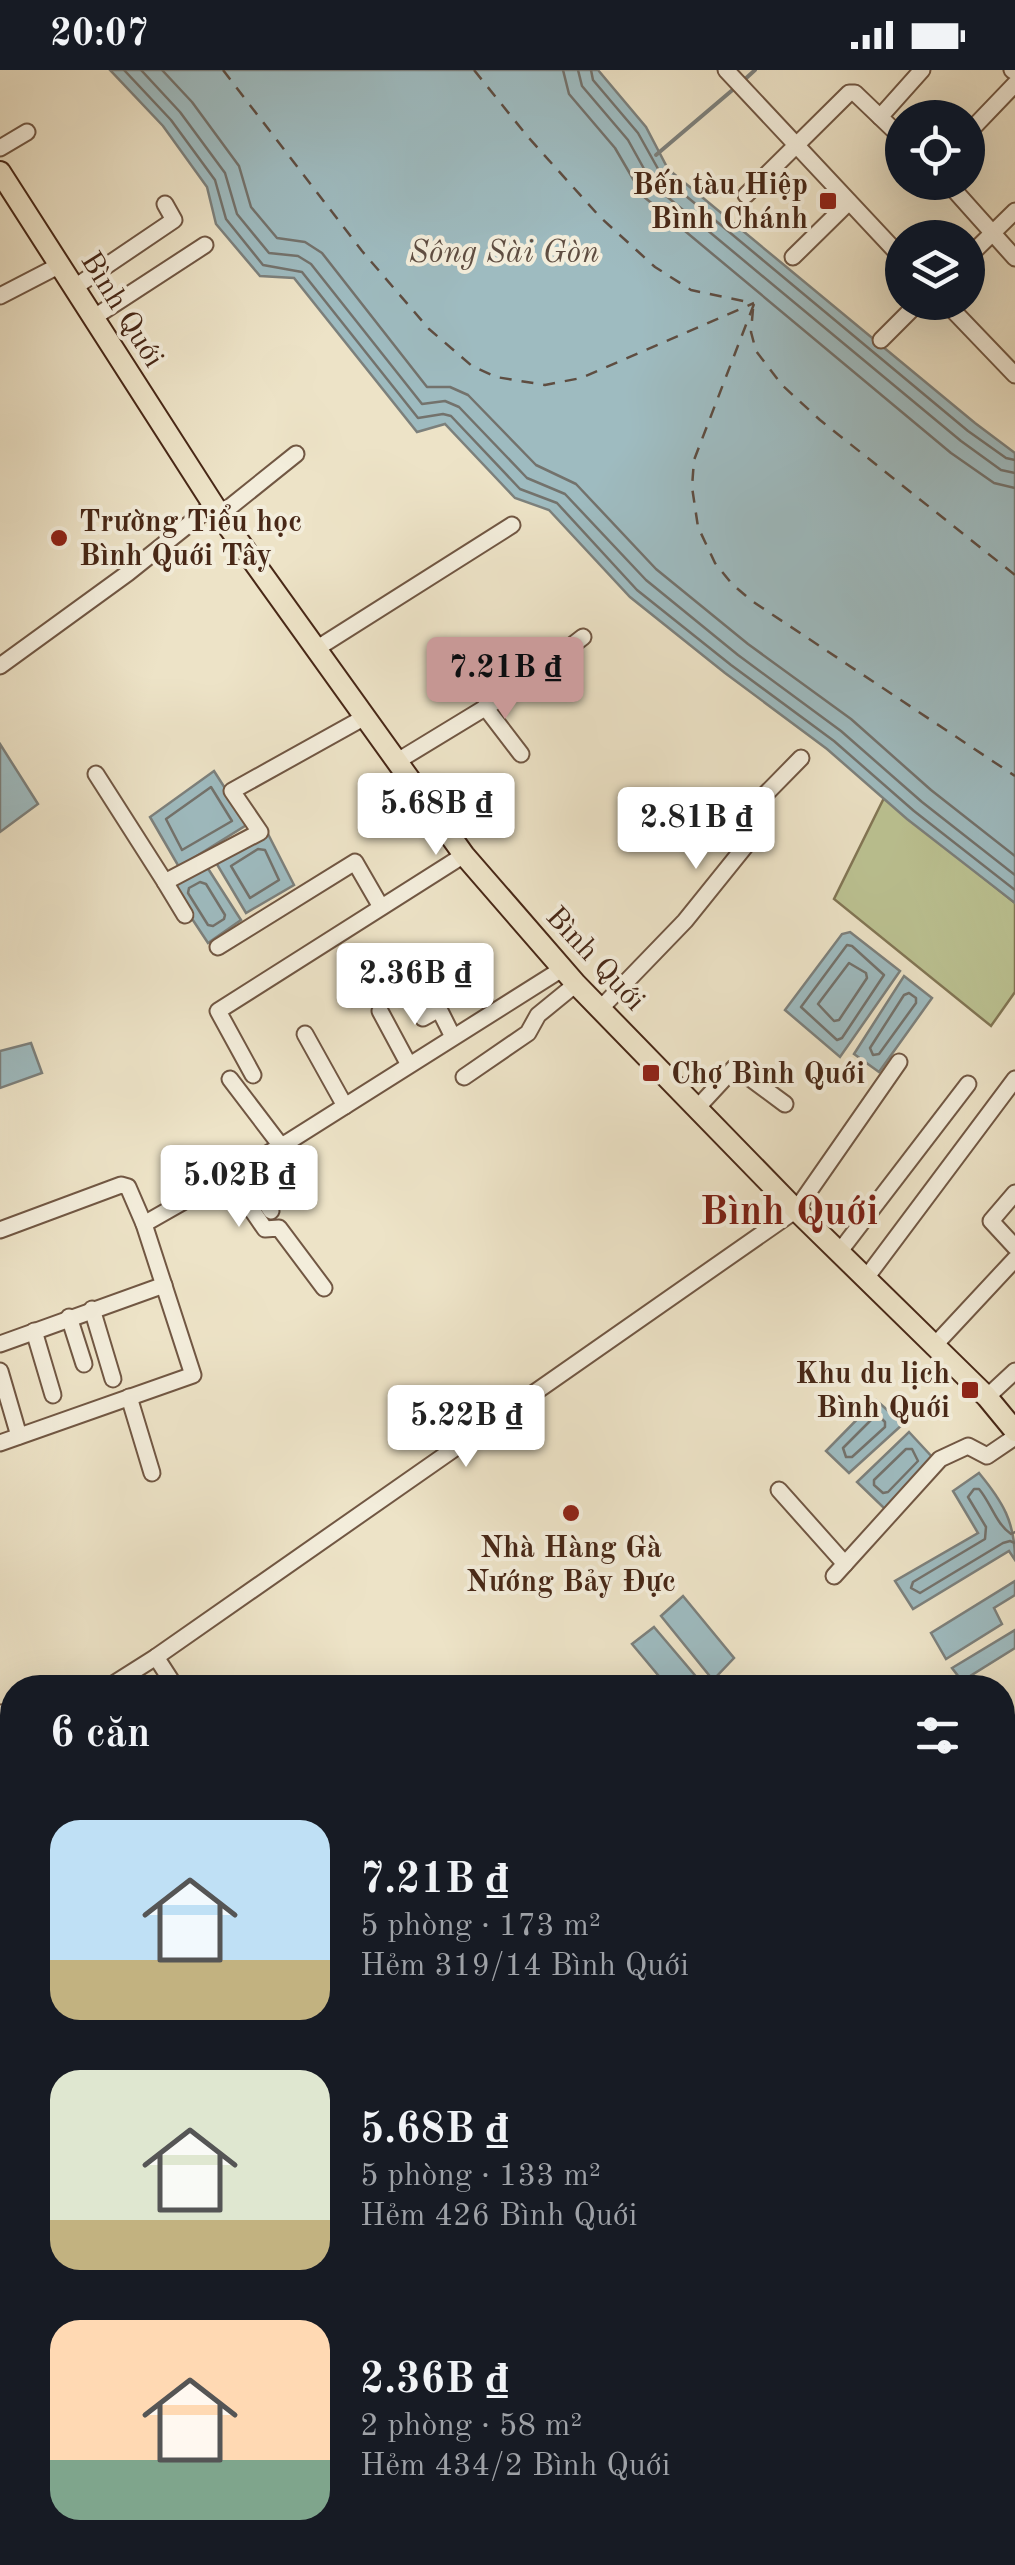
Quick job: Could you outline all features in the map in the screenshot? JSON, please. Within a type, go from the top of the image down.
[{"type":"main road","name":"Bình Quới","points":[[0,172],[216,510],[464,855],[569,976],[796,1210],[987,1397],[1015,1434]]},
{"type":"street","points":[[726,70],[885,240]]},
{"type":"street","points":[[880,116],[922,70]]},
{"type":"street","points":[[985,115],[1015,84]]},
{"type":"street","points":[[746,194],[849,93],[855,93],[885,121]]},
{"type":"street","points":[[0,148],[28,132]]},
{"type":"street","points":[[962,200],[1015,258]]},
{"type":"street","points":[[793,257],[849,202]]},
{"type":"street","points":[[75,287],[174,220],[165,204]]},
{"type":"street","points":[[985,242],[1015,211]]},
{"type":"street","points":[[93,318],[205,244]]},
{"type":"street","points":[[0,296],[60,266]]},
{"type":"street","points":[[881,340],[901,320]]},
{"type":"street","points":[[962,320],[1015,375]]},
{"type":"street","points":[[0,666],[296,454]]},
{"type":"street","points":[[316,649],[512,525]]},
{"type":"street","points":[[396,762],[523,684],[582,637]]},
{"type":"street","points":[[485,707],[521,754]]},
{"type":"street","points":[[166,882],[260,832],[232,791],[365,717]]},
{"type":"street","points":[[744,816],[802,758]]},
{"type":"street","points":[[96,774],[185,915]]},
{"type":"street","points":[[600,1008],[685,921],[747,844],[744,816],[724,797]]},
{"type":"street","points":[[253,1075],[218,1011],[464,855]]},
{"type":"street","points":[[218,947],[355,862],[381,907]]},
{"type":"street","points":[[144,1224],[281,1146],[453,1038],[569,976]]},
{"type":"street","points":[[464,1076],[528,1033],[569,976]]},
{"type":"street","points":[[423,1018],[439,1009],[453,1038]]},
{"type":"street","points":[[380,1011],[409,1065]]},
{"type":"street","points":[[305,1034],[345,1106]]},
{"type":"street","points":[[128,1675],[796,1210],[898,1062]]},
{"type":"street","points":[[698,1107],[735,1067],[785,1104]]},
{"type":"street","points":[[866,1278],[1015,1078]]},
{"type":"street","points":[[230,1079],[281,1146]]},
{"type":"street","points":[[840,1251],[968,1084]]},
{"type":"street","points":[[235,1172],[271,1211]]},
{"type":"street","points":[[235,1172],[265,1228],[278,1228],[324,1288]]},
{"type":"street","points":[[0,1230],[121,1185],[128,1187],[144,1224],[193,1375],[0,1443]]},
{"type":"street","points":[[1015,1193],[990,1221],[1015,1247]]},
{"type":"street","points":[[933,1347],[1015,1259]]},
{"type":"street","points":[[19,1436],[0,1370],[5,1358],[1,1344],[164,1285]]},
{"type":"street","points":[[92,1308],[113,1379]]},
{"type":"street","points":[[69,1317],[84,1364]]},
{"type":"street","points":[[34,1331],[52,1395]]},
{"type":"street","points":[[987,1397],[1015,1370]]},
{"type":"street","points":[[129,1397],[152,1472]]},
{"type":"street","points":[[779,1490],[840,1570],[940,1460],[968,1446],[987,1456],[1015,1434]]},
{"type":"street","points":[[156,1657],[168,1675]]},
{"type":"green space","points":[[884,798],[1015,903],[1015,992],[991,1026],[834,899]]},
{"type":"water","name":"Sông Sài Gòn","points":[[110,70],[598,70],[646,127],[668,169],[1015,453],[1015,903],[907,819],[827,749],[630,597],[549,510],[515,498],[445,424],[417,432],[294,278],[260,276],[216,224],[207,187],[163,126]]},
{"type":"water","points":[[0,744],[38,804],[0,832]]},
{"type":"water","points":[[214,771],[248,824],[179,867],[150,817]]},
{"type":"water","points":[[267,832],[294,885],[246,913],[215,861]]},
{"type":"water","points":[[207,867],[241,920],[208,943],[171,887]]},
{"type":"water","points":[[850,932],[900,971],[840,1057],[785,1010],[842,934]]},
{"type":"water","points":[[904,976],[932,998],[879,1072],[854,1054]]},
{"type":"water","points":[[31,1043],[42,1073],[0,1088],[0,1051]]},
{"type":"water","points":[[876,1400],[903,1424],[849,1473],[826,1451]]},
{"type":"water","points":[[909,1432],[934,1459],[886,1510],[857,1482]]},
{"type":"water","points":[[979,1473],[1006,1513],[1015,1560],[1009,1551],[913,1609],[895,1581],[978,1533],[953,1491]]},
{"type":"water","points":[[1015,1581],[1015,1595],[994,1608],[1002,1624],[946,1659],[931,1633]]},
{"type":"water","points":[[683,1596],[734,1658],[718,1675],[709,1675],[661,1616]]},
{"type":"water","points":[[654,1627],[695,1675],[658,1675],[632,1644]]},
{"type":"water","points":[[1015,1630],[1015,1648],[972,1675],[957,1675],[952,1668]]},
{"type":"waterway","points":[[743,81],[755,70]]},
{"type":"waterway","points":[[656,155],[736,87]]},
{"type":"ferry route","points":[[223,70],[362,251],[429,329],[472,366],[496,377],[545,385],[581,378],[754,303]]},
{"type":"ferry route","points":[[474,70],[600,217],[655,267],[691,290],[753,303]]},
{"type":"ferry route","points":[[754,304],[694,460],[692,487],[698,527],[715,563],[752,601],[1015,776]]},
{"type":"ferry route","points":[[753,309],[751,332],[756,351],[782,385],[820,420],[1015,575]]},
{"type":"place","name":"Bến tàu Hiệp Bình Chánh","points":[[828,201]]},
{"type":"place","name":"Trường Tiểu học Bình Quới Tây","points":[[59,538]]},
{"type":"place","name":"Chợ Bình Quới","points":[[651,1073]]},
{"type":"place","name":"Khu du lịch Bình Quới","points":[[970,1390]]},
{"type":"place","name":"Nhà Hàng Gà Nướng Bảy Đực","points":[[571,1513]]},
{"type":"district","name":"Bình Quới","points":[[789,1210]]}]
